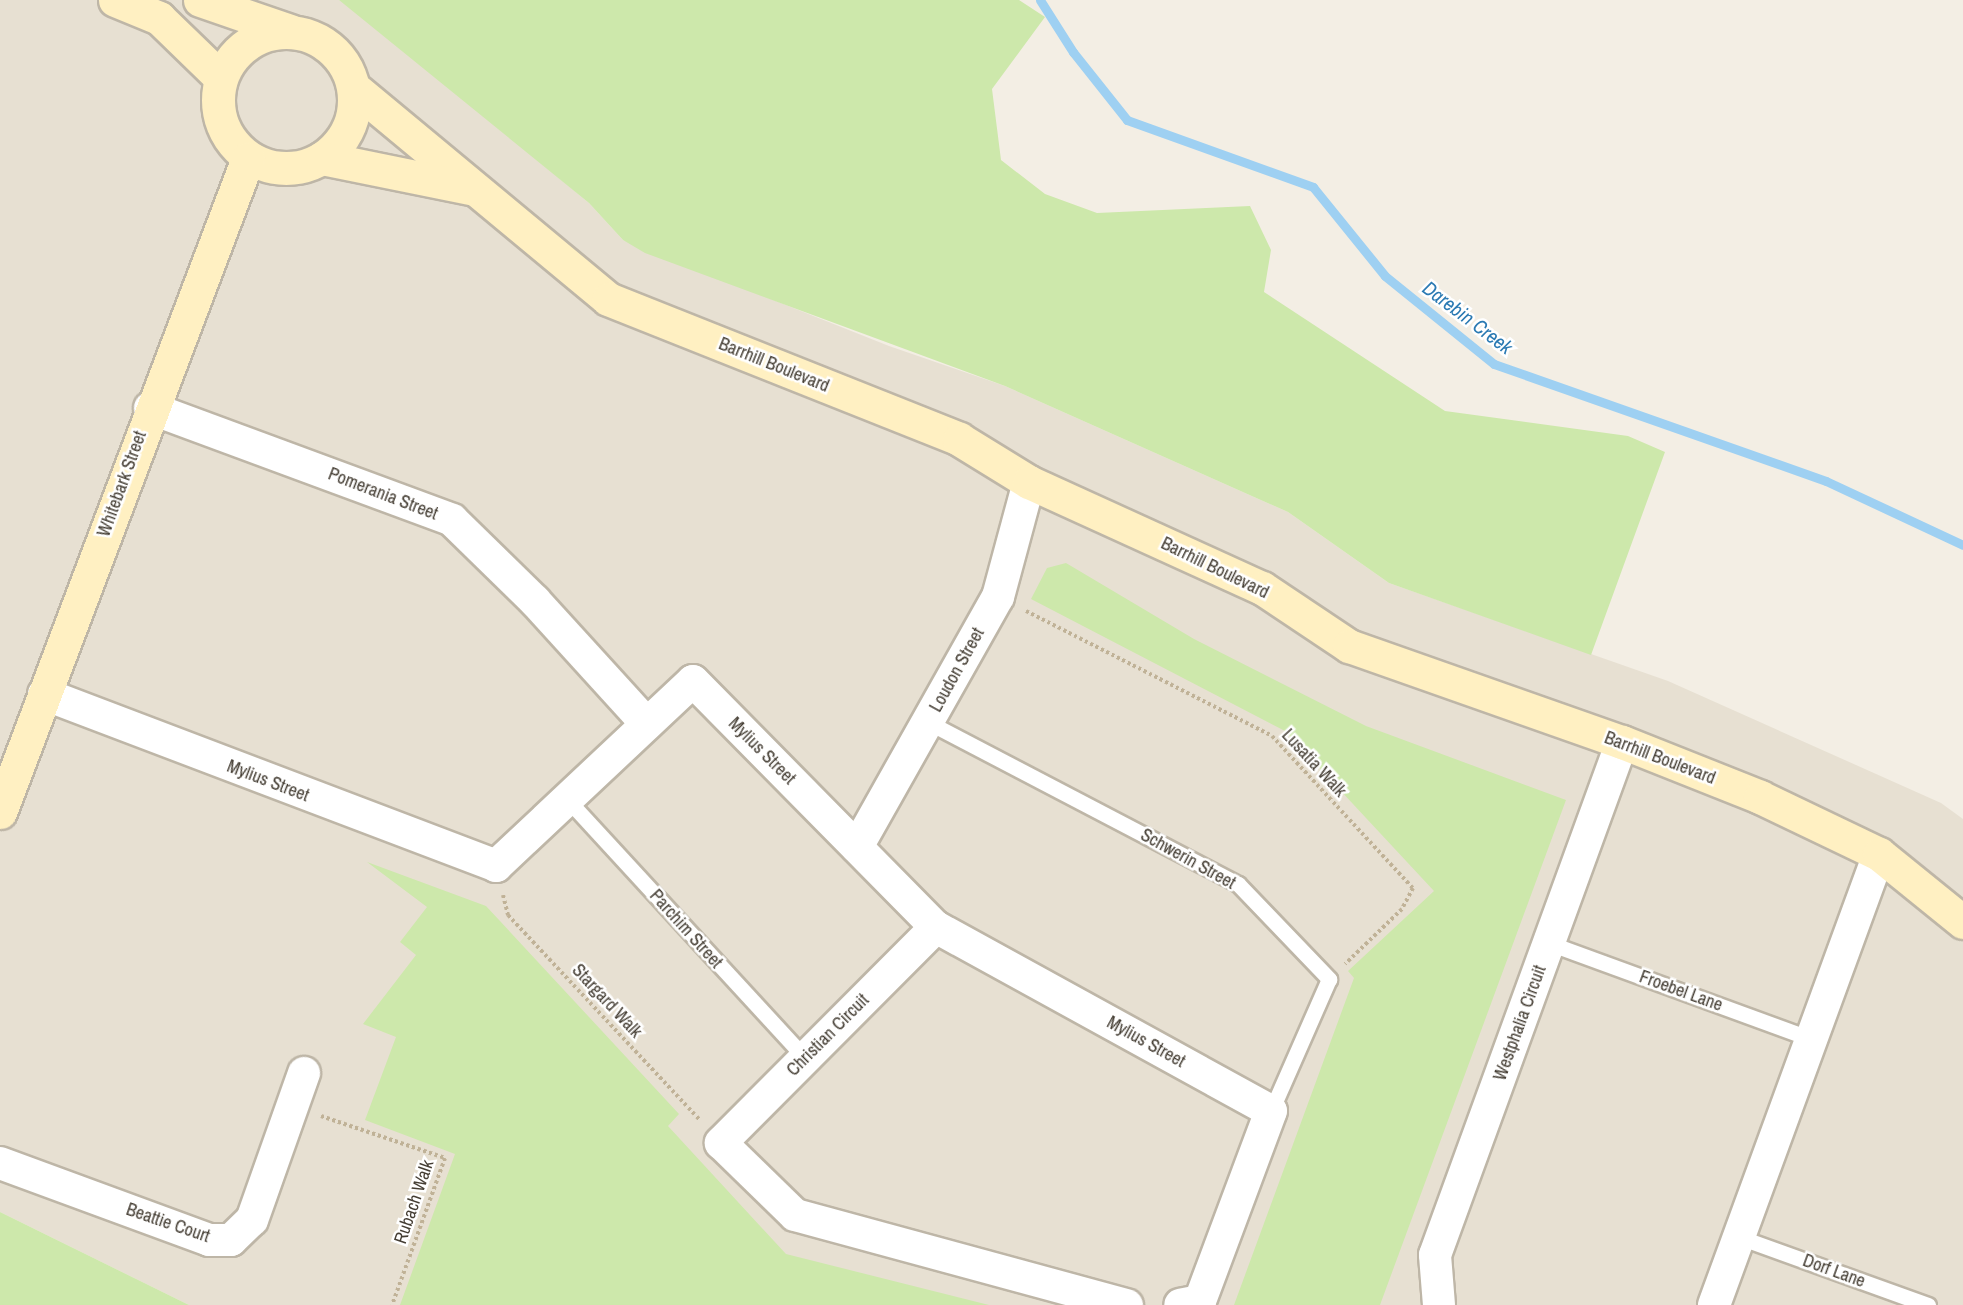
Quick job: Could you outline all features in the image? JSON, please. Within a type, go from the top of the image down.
[{"type":"street","points":[[115,0],[159,18],[221,78]]},
{"type":"street","points":[[200,0],[290,31],[312,36],[332,49],[346,66],[354,88],[354,111],[347,133],[322,158],[291,169],[248,158],[231,142],[221,122],[217,100],[221,78],[247,43],[268,33],[290,31]]},
{"type":"street","name":"Barrhill Boulevard","points":[[354,88],[608,299],[959,439],[1029,482],[1262,588],[1349,646],[1622,742],[1760,797],[1879,854],[1963,922]]},
{"type":"street","name":"Whitebark Street","points":[[0,812],[150,408],[248,158]]},
{"type":"street","name":"Barrhill Boulevard","points":[[322,158],[479,190]]},
{"type":"street","name":"Pomerania Street","points":[[150,408],[452,520],[535,601],[647,724]]},
{"type":"street","name":"Loudon Street","points":[[857,847],[998,597],[1029,482]]},
{"type":"street","name":"Mylius Street","points":[[44,694],[496,866],[693,681],[936,927],[1271,1111]]},
{"type":"street","name":"Westphalia Circuit","points":[[1439,1305],[1435,1255],[1622,742]]},
{"type":"street","points":[[1714,1305],[1879,854]]},
{"type":"street","name":"Christian Circuit","points":[[721,1143],[936,927]]},
{"type":"street","name":"Beattie Court","points":[[0,1163],[209,1240],[231,1240],[252,1220],[304,1073]]},
{"type":"street","points":[[1180,1305],[1200,1301],[1271,1111]]},
{"type":"street","points":[[721,1143],[795,1215],[1127,1305]]},
{"type":"lane","name":"Schwerin Street","points":[[928,722],[1238,884],[1329,979]]},
{"type":"lane","name":"Parchim Street","points":[[567,799],[805,1058]]},
{"type":"lane","name":"Froebel Lane","points":[[1549,943],[1812,1039]]},
{"type":"lane","points":[[1271,1111],[1329,979]]},
{"type":"lane","name":"Dorf Lane","points":[[1739,1237],[1928,1305]]},
{"type":"path","name":"Lusatia Walk","points":[[998,597],[1272,736],[1413,888],[1402,909],[1329,979]]},
{"type":"path","name":"Stargard Walk","points":[[496,866],[508,915],[721,1143]]},
{"type":"path","name":"Rubach Walk","points":[[292,1106],[445,1158],[392,1305]]},
{"type":"shaded area","points":[[0,0],[339,0],[349,4],[589,203],[623,240],[889,346],[1005,386],[1288,512],[1389,583],[1668,681],[1941,803],[1963,819],[1963,1305],[189,1305],[0,1212]]},
{"type":"green space","points":[[339,0],[1019,0],[1045,17],[992,89],[1001,160],[1045,194],[1097,213],[1250,206],[1271,250],[1264,292],[1445,411],[1628,436],[1665,452],[1591,655],[1389,583],[1288,512],[1005,386],[645,253],[623,240],[589,203]]},
{"type":"green space","points":[[1066,563],[1194,639],[1366,726],[1566,800],[1380,1305],[1234,1305],[1354,978],[1348,971],[1434,891],[1285,731],[1031,599],[1047,568]]},
{"type":"green space","points":[[367,862],[486,906],[679,1114],[668,1126],[786,1254],[989,1305],[400,1305],[455,1154],[365,1120],[396,1037],[363,1024],[416,955],[400,942],[427,907]]},
{"type":"green space","points":[[0,1212],[189,1305],[0,1305]]},
{"type":"waterway","name":"Darebin Creek","points":[[1040,0],[1073,52],[1127,120],[1313,187],[1385,276],[1494,364],[1826,481],[1963,545]]}]
